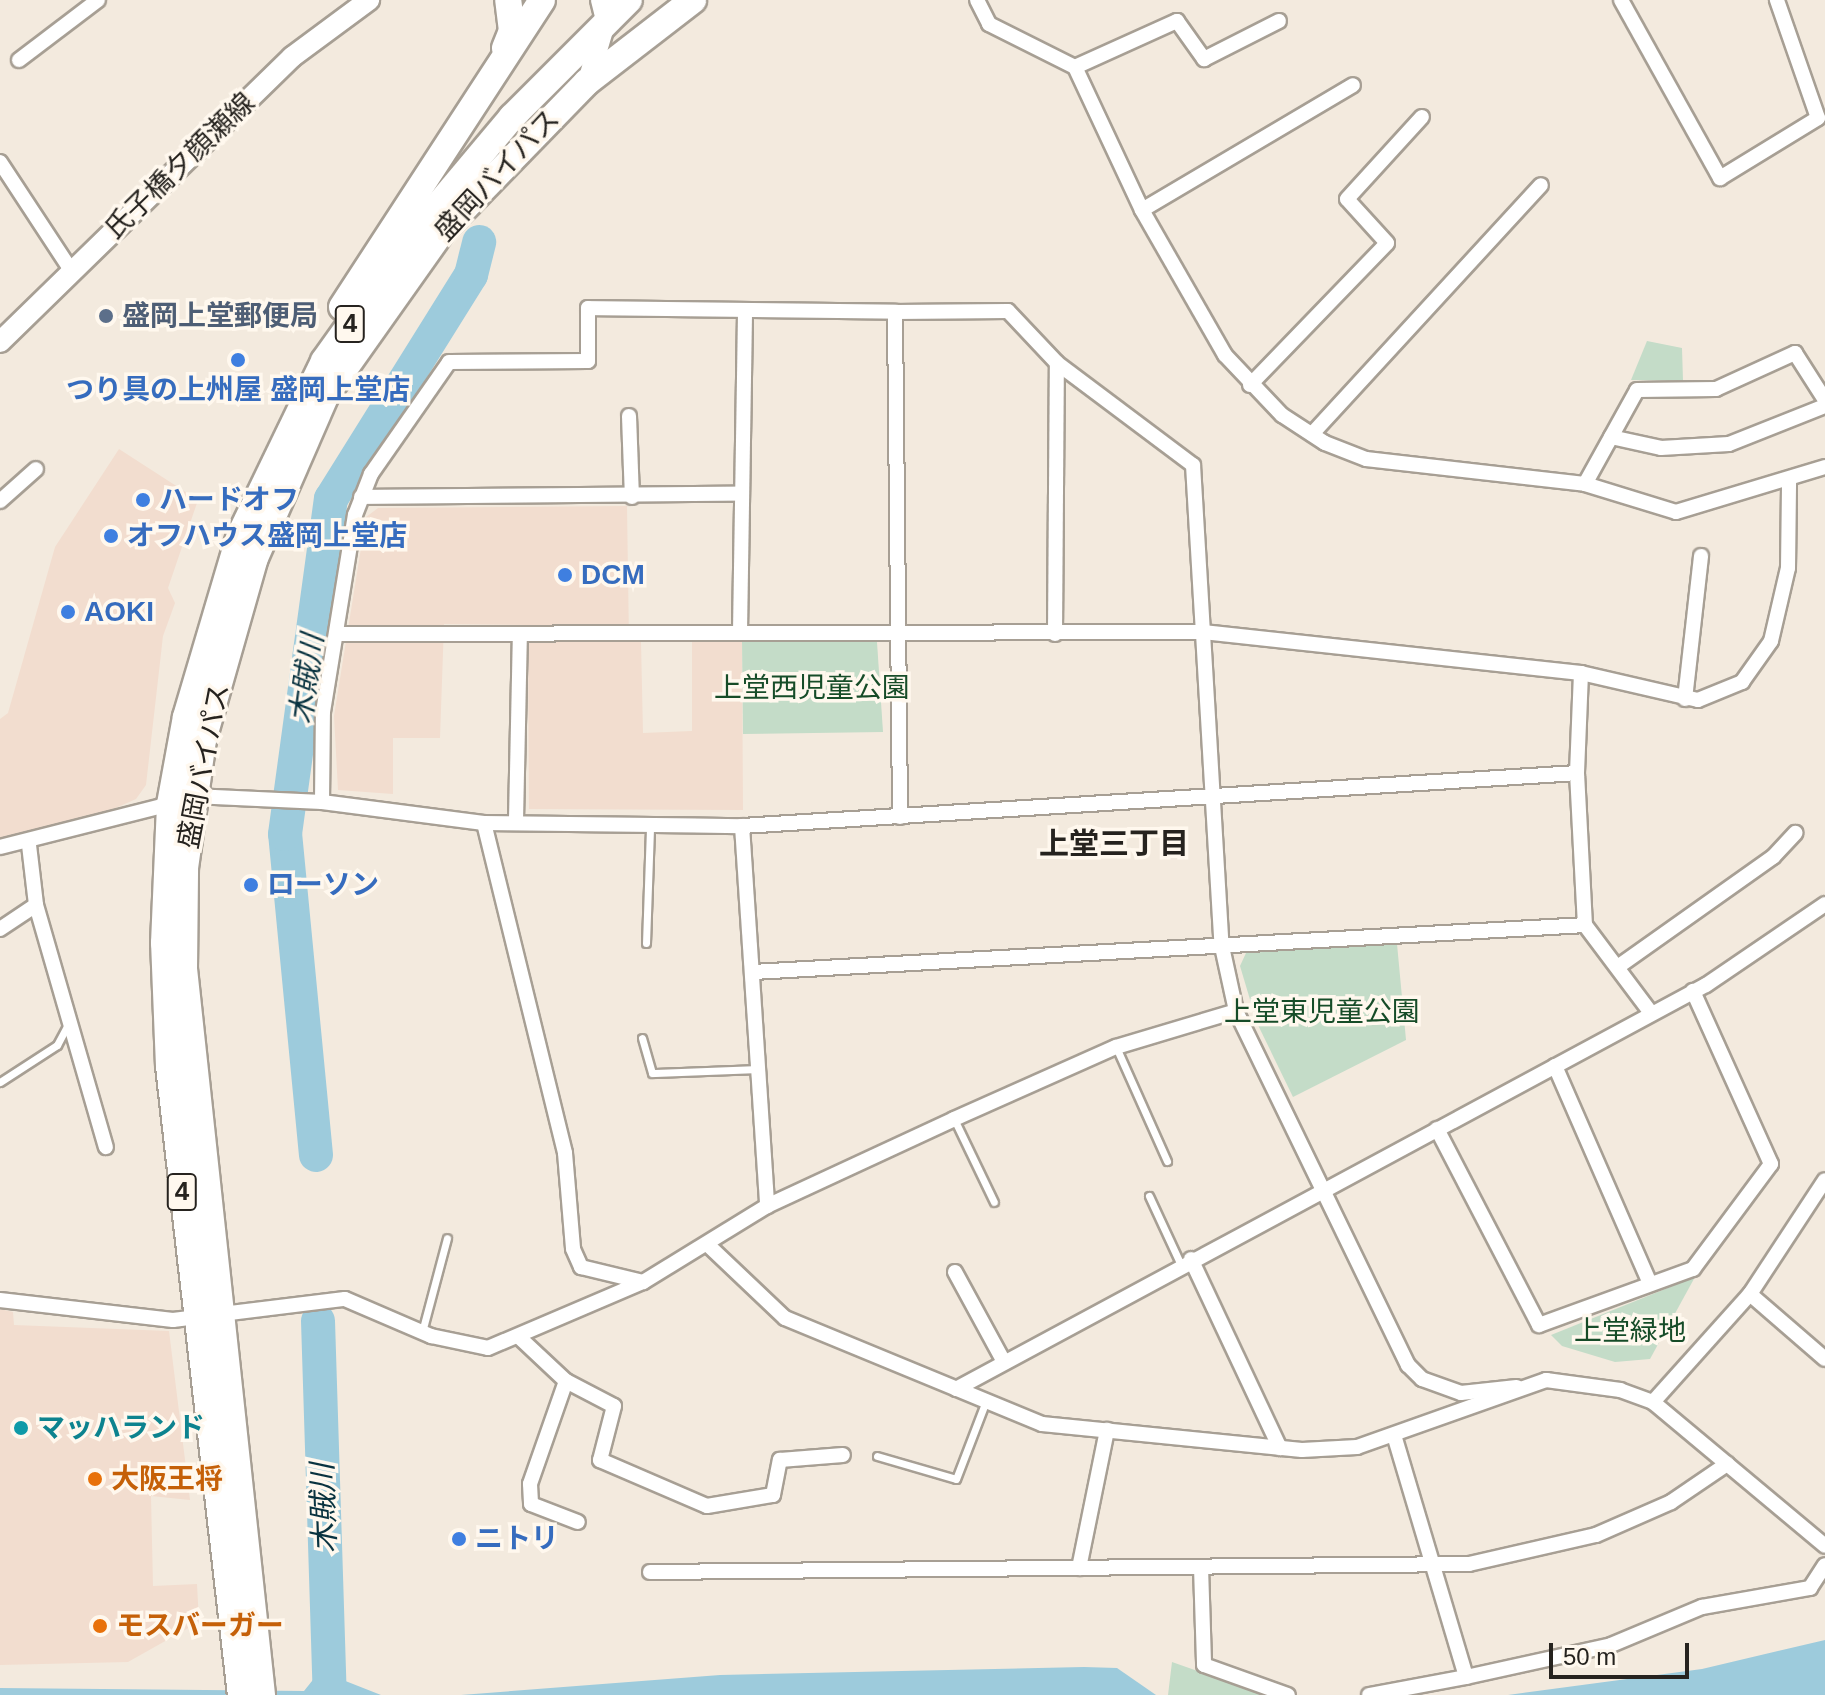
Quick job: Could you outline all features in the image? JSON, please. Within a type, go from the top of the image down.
[{"type":"highway","points":[[489,84],[512,31],[508,0]]},
{"type":"highway","points":[[186,717],[220,543],[297,375],[542,0]]},
{"type":"highway","name":"盛岡バイパス","points":[[262,1695],[248,1666],[205,1315],[169,1066],[164,943],[170,804],[186,717],[240,535],[324,361],[419,228],[604,10],[629,0]]},
{"type":"highway","name":"盛岡バイパス","points":[[205,1315],[184,969],[185,868],[199,794],[203,740],[238,608],[326,395],[442,231],[587,82],[684,1]]},
{"type":"highway","name":"盛岡バイパス","points":[[241,1695],[248,1666]]},
{"type":"main road","name":"氏子橋夕顔瀬線","points":[[0,342],[292,57],[369,0]]},
{"type":"main road","points":[[587,82],[604,10]]},
{"type":"street","points":[[19,60],[98,0]]},
{"type":"street","points":[[977,0],[989,24],[1075,67],[1142,210],[1250,385],[1312,434],[1366,459],[1585,484],[1676,512],[1825,467]]},
{"type":"street","points":[[1621,0],[1720,178],[1818,118],[1777,0]]},
{"type":"street","points":[[1075,67],[1177,21],[1204,59],[1279,21]]},
{"type":"street","points":[[1142,210],[1353,85]]},
{"type":"street","points":[[1250,385],[1387,243],[1347,199],[1422,117]]},
{"type":"street","points":[[0,162],[71,270]]},
{"type":"street","points":[[1312,434],[1541,185]]},
{"type":"street","points":[[322,802],[323,712],[361,497],[449,362],[588,361],[588,308],[1008,311],[1057,363],[1193,465],[1221,942],[1236,1011],[1408,1365],[1422,1379],[1461,1393],[1570,1380],[1653,1402],[1825,1546]]},
{"type":"street","points":[[740,632],[745,310]]},
{"type":"street","points":[[895,312],[900,817]]},
{"type":"street","points":[[1585,484],[1611,437],[1637,390],[1716,389],[1795,353],[1825,403],[1729,444],[1661,448],[1611,437]]},
{"type":"street","points":[[1055,634],[1057,363]]},
{"type":"street","points":[[629,416],[632,497]]},
{"type":"street","points":[[0,501],[36,469]]},
{"type":"street","points":[[336,634],[740,632],[898,636],[1203,632],[1581,673],[1685,699],[1724,694],[1762,660],[1784,608],[1789,480]]},
{"type":"street","points":[[361,497],[742,494]]},
{"type":"street","points":[[1685,699],[1701,556]]},
{"type":"street","points":[[516,820],[520,634]]},
{"type":"street","points":[[1581,673],[1577,773],[1585,925],[1619,966],[1651,1013]]},
{"type":"street","points":[[0,847],[29,845],[199,794],[304,800],[484,823],[516,820],[650,827],[742,826],[1577,773]]},
{"type":"street","points":[[484,823],[565,1153],[573,1249],[581,1267],[643,1282]]},
{"type":"street","points":[[742,826],[753,972],[755,1069],[767,1206]]},
{"type":"street","points":[[1619,966],[1773,857],[1795,833]]},
{"type":"street","points":[[29,845],[36,905],[106,1147]]},
{"type":"street","points":[[956,1389],[1321,1187],[1437,1129],[1693,991],[1825,904]]},
{"type":"street","points":[[0,929],[36,905]]},
{"type":"street","points":[[753,972],[1221,942],[1585,925]]},
{"type":"street","points":[[1437,1129],[1539,1325],[1693,1269],[1771,1164],[1693,991]]},
{"type":"street","points":[[0,1300],[205,1315],[345,1299],[470,1349],[520,1338],[643,1282],[708,1245],[767,1206],[954,1119],[1116,1047],[1236,1011]]},
{"type":"street","points":[[1555,1066],[1650,1283]]},
{"type":"street","points":[[1653,1402],[1750,1294],[1825,1180]]},
{"type":"street","points":[[708,1245],[785,1318],[1042,1424],[1280,1448],[1357,1447],[1517,1387]]},
{"type":"street","points":[[1186,1262],[1280,1448]]},
{"type":"street","points":[[955,1272],[1004,1362]]},
{"type":"street","points":[[1750,1294],[1825,1359]]},
{"type":"street","points":[[520,1338],[566,1381],[614,1406],[600,1460],[707,1506],[773,1495],[780,1460],[843,1455]]},
{"type":"street","points":[[566,1381],[530,1484],[531,1504],[578,1522]]},
{"type":"street","points":[[1079,1568],[1107,1430]]},
{"type":"street","points":[[1394,1435],[1466,1677]]},
{"type":"street","points":[[650,1572],[1432,1564],[1508,1558],[1596,1535],[1671,1502],[1727,1464]]},
{"type":"street","points":[[1369,1695],[1611,1645],[1702,1607],[1810,1588],[1825,1565]]},
{"type":"street","points":[[1201,1567],[1204,1665],[1288,1695]]},
{"type":"lane","points":[[646,943],[650,827]]},
{"type":"lane","points":[[0,1082],[57,1045],[70,1020]]},
{"type":"lane","points":[[642,1038],[652,1073],[755,1069]]},
{"type":"lane","points":[[1116,1047],[1167,1161]]},
{"type":"lane","points":[[954,1119],[994,1202]]},
{"type":"lane","points":[[1149,1196],[1186,1262]]},
{"type":"lane","points":[[422,1332],[447,1238]]},
{"type":"lane","points":[[877,1456],[956,1479],[986,1401]]},
{"type":"shaded area","points":[[119,449],[198,500],[168,588],[175,603],[163,636],[146,785],[136,799],[93,818],[0,838],[0,719],[8,713],[55,547]]},
{"type":"shaded area","points":[[627,506],[629,641],[641,642],[643,733],[692,731],[692,642],[742,641],[743,810],[529,809],[528,625],[444,624],[440,738],[393,738],[393,794],[338,790],[334,716],[366,517],[378,508]]},
{"type":"shaded area","points":[[0,1309],[13,1312],[14,1325],[169,1331],[190,1500],[151,1496],[153,1586],[197,1584],[199,1622],[128,1662],[0,1665]]},
{"type":"green space","points":[[1647,341],[1682,348],[1683,381],[1631,380]]},
{"type":"green space","name":"上堂西児童公園","points":[[742,641],[877,642],[883,732],[743,734]]},
{"type":"green space","name":"上堂東児童公園","points":[[1397,944],[1406,1040],[1293,1097],[1257,1023],[1240,966],[1246,953]]},
{"type":"green space","name":"上堂緑地","points":[[1695,1277],[1650,1359],[1615,1362],[1562,1346],[1551,1335]]},
{"type":"green space","points":[[1172,1662],[1243,1687],[1271,1695],[1168,1695]]},
{"type":"water","points":[[1825,1640],[1825,1695],[1508,1695],[1702,1669]]},
{"type":"water","points":[[1117,1668],[1156,1695],[461,1695],[720,1675]]},
{"type":"water","points":[[320,1671],[381,1695],[0,1695],[0,1688],[304,1691]]},
{"type":"waterway","name":"木賊川","points":[[316,1155],[285,834],[331,499],[471,275],[479,242]]},
{"type":"waterway","name":"木賊川","points":[[318,1321],[330,1695]]},
{"type":"place","name":"盛岡上堂郵便局","points":[[106,316]]},
{"type":"place","name":"つり具の上州屋 盛岡上堂店","points":[[238,360]]},
{"type":"place","name":"ハードオフ","points":[[143,500]]},
{"type":"place","name":"オフハウス盛岡上堂店","points":[[111,536]]},
{"type":"place","name":"DCM","points":[[565,575]]},
{"type":"place","name":"AOKI","points":[[68,612]]},
{"type":"place","name":"ローソン","points":[[251,885]]},
{"type":"place","name":"マッハランド","points":[[21,1428]]},
{"type":"place","name":"大阪王将","points":[[95,1479]]},
{"type":"place","name":"ニトリ","points":[[459,1539]]},
{"type":"place","name":"モスバーガー","points":[[100,1626]]},
{"type":"district","name":"上堂三丁目","points":[[1114,844]]}]
